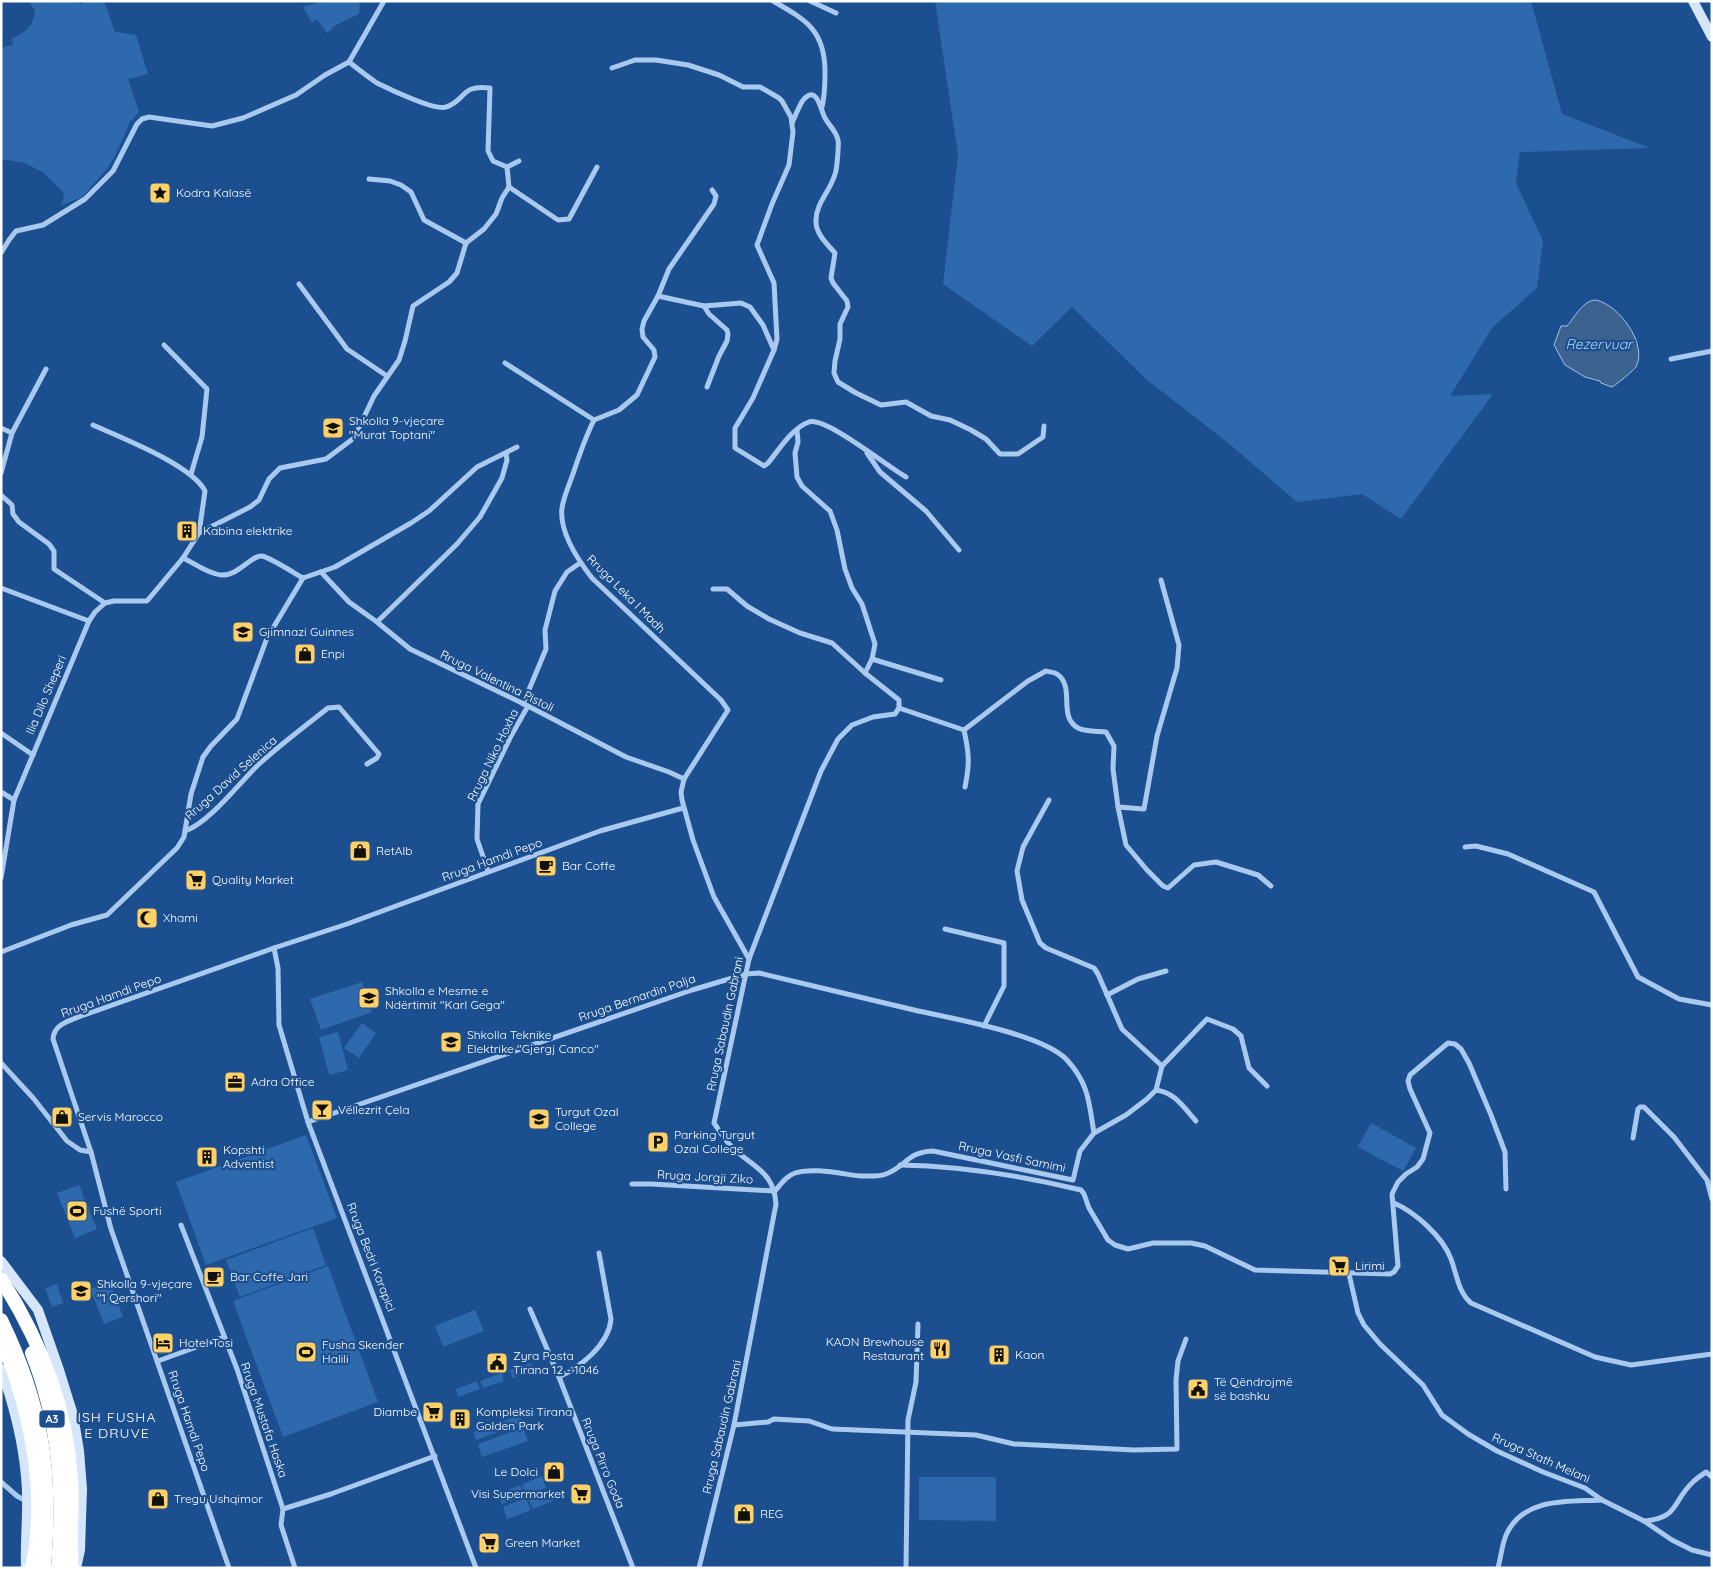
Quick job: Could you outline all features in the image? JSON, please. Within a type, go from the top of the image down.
[{"type":"highway","points":[[1,1279],[25,1318],[42,1354],[53,1382],[61,1413],[68,1445],[71,1479],[70,1548],[72,1568]]},
{"type":"highway","name":"A3","points":[[1,1292],[28,1345],[42,1381],[52,1420],[60,1477],[62,1517],[54,1559],[44,1568]]},
{"type":"highway","name":"A3","points":[[1,1320],[20,1360],[41,1435],[54,1559]]},
{"type":"highway","points":[[1,1340],[22,1399],[33,1453],[37,1486],[37,1522],[32,1568]]},
{"type":"main road","points":[[1693,1],[1712,37]]},
{"type":"main road","points":[[1,1260],[38,1310],[71,1407],[79,1451],[82,1489],[80,1550],[76,1568]]},
{"type":"main road","points":[[1,1369],[12,1400],[26,1470],[26,1568]]},
{"type":"street","points":[[1,253],[16,231],[43,225],[85,199],[113,171],[137,124],[142,119],[149,117],[212,126],[243,118],[296,95],[325,75],[349,62],[384,1]]},
{"type":"street","points":[[773,1],[812,27],[822,44],[825,74],[822,107]]},
{"type":"street","points":[[810,1],[836,13]]},
{"type":"street","points":[[612,68],[635,60],[656,60],[699,68],[743,87],[760,87],[765,89],[782,102],[792,123],[793,132],[789,166],[768,212],[757,245],[774,283],[777,339],[753,398],[735,428],[735,448],[764,466],[768,464],[797,430],[807,422],[824,423],[842,433],[906,477]]},
{"type":"street","points":[[349,62],[378,83],[434,108],[445,108],[469,90],[479,86],[490,88],[488,151],[493,161],[507,167],[519,161]]},
{"type":"street","points":[[792,123],[804,99],[814,96],[819,99],[824,116],[838,141],[836,174],[818,210],[815,221],[818,231],[834,253],[831,278],[847,301],[848,307],[840,324],[840,339],[835,361],[834,373],[838,382],[856,394],[881,405],[906,402],[931,416],[971,430],[986,439],[1000,454],[1018,454],[1043,437],[1044,426]]},
{"type":"street","points":[[199,533],[250,508],[259,500],[269,479],[280,468],[326,459],[354,438],[374,396],[399,360],[413,306],[449,282],[457,273],[466,244],[484,229],[496,214],[502,198],[509,187],[507,167]]},
{"type":"street","points":[[509,187],[558,220],[564,221],[569,219],[597,167]]},
{"type":"street","points":[[369,179],[390,181],[401,185],[411,192],[424,220],[466,244]]},
{"type":"street","points":[[505,362],[594,420],[618,410],[637,395],[655,357],[654,350],[643,336],[644,321],[658,296],[669,269],[714,204],[716,196],[712,190]]},
{"type":"street","points":[[299,284],[347,348],[387,376]]},
{"type":"street","points":[[658,296],[704,306],[741,303],[750,307],[763,325],[774,350]]},
{"type":"street","points":[[704,306],[709,314],[727,330],[728,334],[727,341],[706,388]]},
{"type":"street","points":[[164,345],[207,389],[202,437],[190,474]]},
{"type":"street","points":[[1671,359],[1712,351]]},
{"type":"street","points":[[1,473],[12,433],[46,369]]},
{"type":"street","name":"Rruga Leka I Madh","points":[[594,420],[581,451],[562,509],[563,526],[575,556],[592,578],[721,700],[728,710],[684,779],[681,792],[683,808],[693,840],[714,897],[749,959]]},
{"type":"street","points":[[1,495],[12,505],[13,514],[19,522],[49,544],[54,551],[54,569],[105,603],[114,601],[147,601],[183,558],[199,533],[205,491],[202,485],[190,474],[93,425]]},
{"type":"street","points":[[1,428],[12,433]]},
{"type":"street","points":[[797,430],[798,442],[795,453],[797,477],[802,486],[830,511],[837,530],[845,569],[852,588],[862,604],[875,644],[872,659],[865,673]]},
{"type":"street","points":[[186,831],[191,794],[203,756],[237,719],[267,638],[303,578],[335,567],[411,524],[429,511],[477,467],[517,447]]},
{"type":"street","points":[[865,450],[880,472],[926,511],[959,550]]},
{"type":"street","points":[[377,622],[458,544],[480,517],[502,478],[507,460],[506,453]]},
{"type":"street","points":[[183,558],[214,574],[222,575],[236,572],[255,558],[264,556],[303,578]]},
{"type":"street","name":"Rruga Niko Hoxha","points":[[488,871],[477,840],[478,804],[526,705],[546,649],[545,630],[555,591],[567,572],[580,563]]},
{"type":"street","name":"Rruga Valentina Pistoli","points":[[321,572],[349,602],[410,649],[526,705],[626,757],[684,779]]},
{"type":"street","points":[[1118,807],[1144,809],[1157,736],[1177,668],[1179,645],[1161,580]]},
{"type":"street","points":[[1,588],[89,621]]},
{"type":"street","points":[[713,589],[727,589],[747,606],[769,619],[800,633],[832,643],[899,700],[899,708],[964,730]]},
{"type":"street","name":"Ilia Dilo Sheperi","points":[[1,878],[14,800],[89,621],[105,603]]},
{"type":"street","points":[[872,659],[941,680]]},
{"type":"street","points":[[964,730],[1034,678],[1046,671],[1057,674],[1065,684],[1068,717],[1072,723],[1080,729],[1106,732],[1114,746],[1113,769],[1126,845],[1146,870],[1163,886],[1168,888],[1194,865],[1216,862],[1258,875],[1271,886]]},
{"type":"street","name":"Rruga David Selenica","points":[[1,952],[50,933],[107,915],[177,848],[186,831],[204,820],[260,763],[328,708],[339,707],[379,754],[377,758],[367,764]]},
{"type":"street","name":"Rruga Sabaudin Gabrani","points":[[699,1568],[734,1425],[776,1204],[775,1191],[768,1177],[728,1144],[714,1123],[749,959],[821,771],[838,739],[852,725],[873,717],[896,714],[899,708]]},
{"type":"street","points":[[964,730],[970,755],[965,787]]},
{"type":"street","points":[[1,733],[32,755]]},
{"type":"street","points":[[1,792],[14,800]]},
{"type":"street","points":[[1049,800],[1023,847],[1017,871],[1022,900],[1040,942],[1046,948],[1094,968],[1122,1029],[1162,1066]]},
{"type":"street","name":"Rruga Hamdi Pepo","points":[[229,1568],[111,1229],[91,1152],[53,1039],[53,1033],[57,1027],[81,1016],[347,924],[600,831],[683,808]]},
{"type":"street","points":[[1,839],[8,840]]},
{"type":"street","points":[[1465,847],[1476,846],[1508,854],[1594,892],[1638,977],[1679,999],[1712,1005]]},
{"type":"street","points":[[945,929],[1004,943],[1004,986],[984,1026]]},
{"type":"street","name":"Rruga Bedri Karapici","points":[[274,948],[278,968],[279,1025],[308,1122],[476,1568]]},
{"type":"street","points":[[1107,995],[1138,979],[1166,971]]},
{"type":"street","points":[[746,974],[759,973],[984,1026],[1027,1038],[1047,1047],[1066,1059],[1078,1074],[1088,1092],[1094,1133]]},
{"type":"street","name":"Rruga Bernardin Palja","points":[[308,1122],[620,1014],[746,974]]},
{"type":"street","points":[[1196,1121],[1173,1095],[1166,1091],[1156,1090],[1162,1066],[1208,1019],[1233,1029],[1242,1036],[1249,1068],[1267,1086]]},
{"type":"street","points":[[775,1191],[794,1173],[808,1171],[868,1176],[886,1174],[900,1165],[953,1168],[1025,1178],[1081,1190],[1089,1208],[1108,1240],[1115,1245],[1128,1249],[1153,1243],[1191,1243],[1205,1246],[1255,1270],[1390,1274],[1398,1266],[1392,1194],[1398,1182],[1417,1167],[1423,1159],[1430,1133],[1408,1081],[1410,1075],[1448,1043],[1455,1044],[1469,1063],[1490,1114],[1505,1152],[1506,1189]]},
{"type":"street","points":[[1,1063],[34,1099],[68,1141],[80,1150],[91,1152]]},
{"type":"street","name":"Rruga Vasfi Samimi","points":[[900,1165],[921,1151],[933,1151],[1073,1180],[1080,1151],[1094,1133],[1126,1115],[1156,1090]]},
{"type":"street","points":[[1633,1138],[1638,1109],[1644,1107],[1674,1137],[1707,1180],[1712,1198]]},
{"type":"street","name":"Rruga Jorgji Ziko","points":[[632,1184],[775,1191]]},
{"type":"street","points":[[1394,1203],[1404,1207],[1416,1216],[1441,1242],[1450,1256],[1463,1297],[1471,1304],[1595,1357],[1620,1364],[1630,1365],[1712,1354]]},
{"type":"street","name":"Rruga Mustafa Haska","points":[[181,1225],[224,1337],[283,1508],[281,1525],[295,1568]]},
{"type":"street","points":[[559,1377],[583,1363],[599,1346],[610,1328],[611,1319],[599,1253]]},
{"type":"street","name":"Rruga Stath Melani","points":[[1350,1274],[1358,1312],[1364,1325],[1380,1344],[1423,1385],[1442,1415],[1468,1434],[1497,1451],[1543,1472],[1586,1488],[1602,1500],[1644,1521],[1672,1540],[1692,1550],[1712,1555]]},
{"type":"street","name":"Rruga Pirro Goda","points":[[530,1310],[559,1377],[633,1568]]},
{"type":"street","points":[[906,1568],[908,1420],[916,1382],[918,1324]]},
{"type":"street","points":[[158,1361],[224,1337]]},
{"type":"street","points":[[734,1425],[768,1422],[774,1419],[809,1421],[832,1430],[976,1435],[1014,1444],[1134,1450],[1177,1449],[1176,1380],[1178,1361],[1186,1339]]},
{"type":"street","points":[[283,1508],[331,1494],[435,1456]]},
{"type":"street","points":[[1644,1521],[1658,1520],[1669,1514],[1692,1482],[1706,1472],[1712,1477]]},
{"type":"street","points":[[1,1482],[27,1502]]},
{"type":"street","points":[[1498,1568],[1507,1534],[1518,1518],[1532,1508],[1550,1503],[1602,1500]]},
{"type":"shaded area","points":[[29,1],[71,1],[82,4],[83,1],[104,1],[115,32],[136,35],[148,74],[128,79],[139,112],[130,122],[115,156],[106,170],[82,197],[60,206],[64,199],[63,192],[44,173],[25,163],[1,159],[1,48],[13,45],[12,38],[21,34],[31,25],[35,11]]},
{"type":"shaded area","points":[[324,1],[360,1],[359,14],[336,25],[327,33],[317,19],[312,23],[303,7]]},
{"type":"shaded area","points":[[935,1],[1531,1],[1562,114],[1650,148],[1520,152],[1516,183],[1543,241],[1537,288],[1492,328],[1450,396],[1493,394],[1401,519],[1362,494],[1297,502],[1227,442],[1147,380],[1072,307],[1032,346],[943,284],[958,155]]},
{"type":"shaded area","points":[[362,982],[372,1012],[321,1030],[310,999]]},
{"type":"shaded area","points":[[362,1023],[376,1033],[359,1058],[344,1048]]},
{"type":"shaded area","points":[[338,1032],[348,1070],[329,1075],[319,1037]]},
{"type":"shaded area","points":[[1371,1123],[1416,1148],[1403,1171],[1358,1147]]},
{"type":"shaded area","points":[[306,1135],[337,1218],[206,1265],[176,1182]]},
{"type":"shaded area","name":"Fushë Sporti","points":[[79,1185],[97,1229],[75,1238],[57,1193]]},
{"type":"shaded area","points":[[313,1228],[326,1265],[240,1297],[226,1260]]},
{"type":"shaded area","name":"Fusha Skender Halili","points":[[328,1266],[378,1402],[283,1437],[233,1301]]},
{"type":"shaded area","points":[[110,1281],[123,1317],[104,1324],[90,1289]]},
{"type":"shaded area","points":[[57,1284],[63,1303],[52,1307],[45,1288]]},
{"type":"shaded area","points":[[475,1310],[484,1331],[443,1347],[435,1326]]},
{"type":"shaded area","points":[[531,1363],[534,1370],[512,1378],[510,1370]]},
{"type":"shaded area","points":[[502,1373],[504,1381],[483,1388],[480,1381]]},
{"type":"shaded area","points":[[477,1381],[480,1389],[458,1397],[456,1389]]},
{"type":"shaded area","points":[[520,1415],[522,1423],[501,1431],[498,1423]]},
{"type":"shaded area","points":[[495,1424],[498,1432],[476,1440],[474,1432]]},
{"type":"shaded area","points":[[523,1428],[528,1441],[482,1457],[478,1444]]},
{"type":"shaded area","points":[[542,1476],[546,1488],[529,1494],[525,1493],[522,1484]]},
{"type":"shaded area","points":[[919,1477],[996,1477],[996,1521],[919,1520]]},
{"type":"shaded area","points":[[520,1485],[524,1494],[502,1504],[497,1494]]},
{"type":"shaded area","points":[[548,1490],[553,1501],[533,1509],[529,1501],[530,1497]]},
{"type":"shaded area","points":[[523,1499],[527,1501],[531,1510],[507,1519],[503,1507]]},
{"type":"water","name":"Rezervuar","points":[[1596,300],[1605,303],[1622,317],[1635,337],[1638,348],[1639,358],[1636,367],[1612,387],[1585,377],[1565,365],[1554,345],[1561,326],[1567,326],[1583,306]]},
{"type":"place","name":"Kodra Kalasë","points":[[160,193]]},
{"type":"place","name":"Shkolla 9-vjeçare \"Murat Toptani\"","points":[[333,428]]},
{"type":"place","name":"Kabina elektrike","points":[[187,531]]},
{"type":"place","name":"Gjimnazi Guinnes","points":[[243,632]]},
{"type":"place","name":"Enpi","points":[[305,654]]},
{"type":"place","name":"RetAlb","points":[[360,851]]},
{"type":"place","name":"Bar Coffe","points":[[546,866]]},
{"type":"place","name":"Quality Market","points":[[196,880]]},
{"type":"place","name":"Xhami","points":[[147,918]]},
{"type":"place","name":"Shkolla e Mesme e Ndërtimit \"Karl Gega\"","points":[[369,998]]},
{"type":"place","name":"Shkolla Teknike Elektrike \"Gjergj Canco\"","points":[[451,1042]]},
{"type":"place","name":"Adra Office","points":[[235,1082]]},
{"type":"place","name":"Vëllezrit Çela","points":[[322,1110]]},
{"type":"place","name":"Servis Marocco","points":[[62,1117]]},
{"type":"place","name":"Turgut Ozal College","points":[[539,1119]]},
{"type":"place","name":"Parking Turgut Ozal College","points":[[658,1142]]},
{"type":"place","name":"Kopshti Adventist","points":[[207,1157]]},
{"type":"place","name":"Fushë Sporti","points":[[77,1211]]},
{"type":"place","name":"Lirimi","points":[[1339,1266]]},
{"type":"place","name":"Bar Coffe Jari","points":[[214,1277]]},
{"type":"place","name":"Shkolla 9-vjeçare \"1 Qershori\"","points":[[81,1291]]},
{"type":"place","name":"Hotel Tosi","points":[[163,1343]]},
{"type":"place","name":"KAON Brewhouse Restaurant","points":[[940,1349]]},
{"type":"place","name":"Fusha Skender Halili","points":[[306,1352]]},
{"type":"place","name":"Kaon","points":[[999,1355]]},
{"type":"place","name":"Zyra Posta Tirana 12 - 1046","points":[[497,1363]]},
{"type":"place","name":"Të Qëndrojmë së bashku","points":[[1198,1389]]},
{"type":"place","name":"Diambe","points":[[433,1412]]},
{"type":"place","name":"Kompleksi Tirana Golden Park","points":[[460,1419]]},
{"type":"place","name":"Le Dolci","points":[[554,1472]]},
{"type":"place","name":"Visi Supermarket","points":[[581,1494]]},
{"type":"place","name":"Tregu Ushqimor","points":[[158,1499]]},
{"type":"place","name":"REG","points":[[744,1514]]},
{"type":"place","name":"Green Market","points":[[489,1543]]},
{"type":"district","name":"ISH FUSHA E DRUVE","points":[[117,1425]]}]
